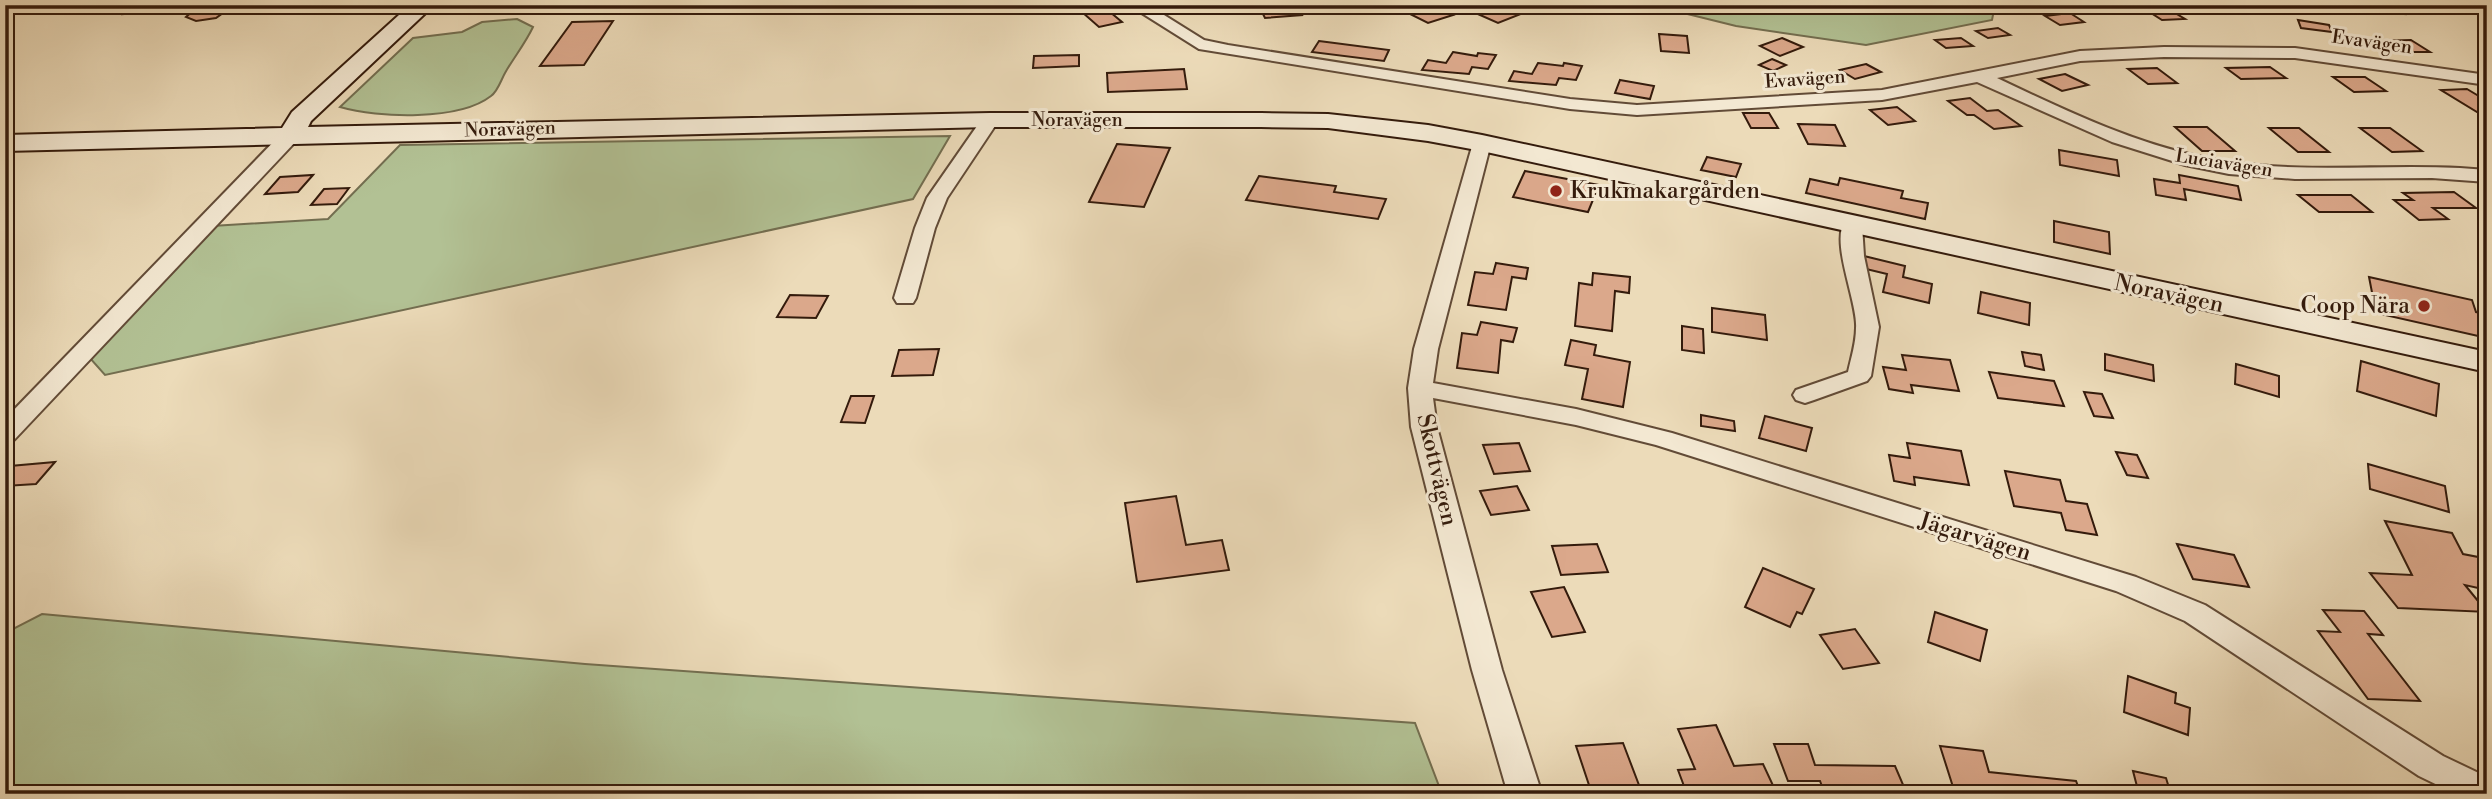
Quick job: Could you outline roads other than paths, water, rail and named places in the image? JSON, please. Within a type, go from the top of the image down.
[{"type":"street","points":[[5,434],[291,135],[301,117],[423,5]]},
{"type":"street","points":[[1141,8],[1172,5]]},
{"type":"street","name":"Evavägen","points":[[1141,8],[1199,44],[1607,108],[1673,109],[1882,95],[2080,56],[2255,51],[2330,57],[2487,80]]},
{"type":"street","name":"Luciavägen","points":[[1977,75],[2119,139],[2217,165],[2267,172],[2434,172],[2487,176]]},
{"type":"street","points":[[905,298],[925,228],[937,198],[990,120]]},
{"type":"street","name":"Noravägen","points":[[5,143],[990,120],[1328,121],[1428,133],[1482,144],[2487,362]]},
{"type":"street","name":"Skottvägen","points":[[1482,144],[1426,349],[1420,388],[1424,427],[1487,670],[1525,794]]},
{"type":"street","points":[[1805,395],[1859,376],[1868,327],[1853,256],[1852,225]]},
{"type":"street","name":"Jägarvägen","points":[[1420,388],[1576,417],[1663,439],[2126,584],[2195,613],[2431,766],[2487,793]]},
{"type":"place","name":"Krukmakargården","points":[[1556,191]]},
{"type":"place","name":"Coop Nära","points":[[2424,306]]}]
